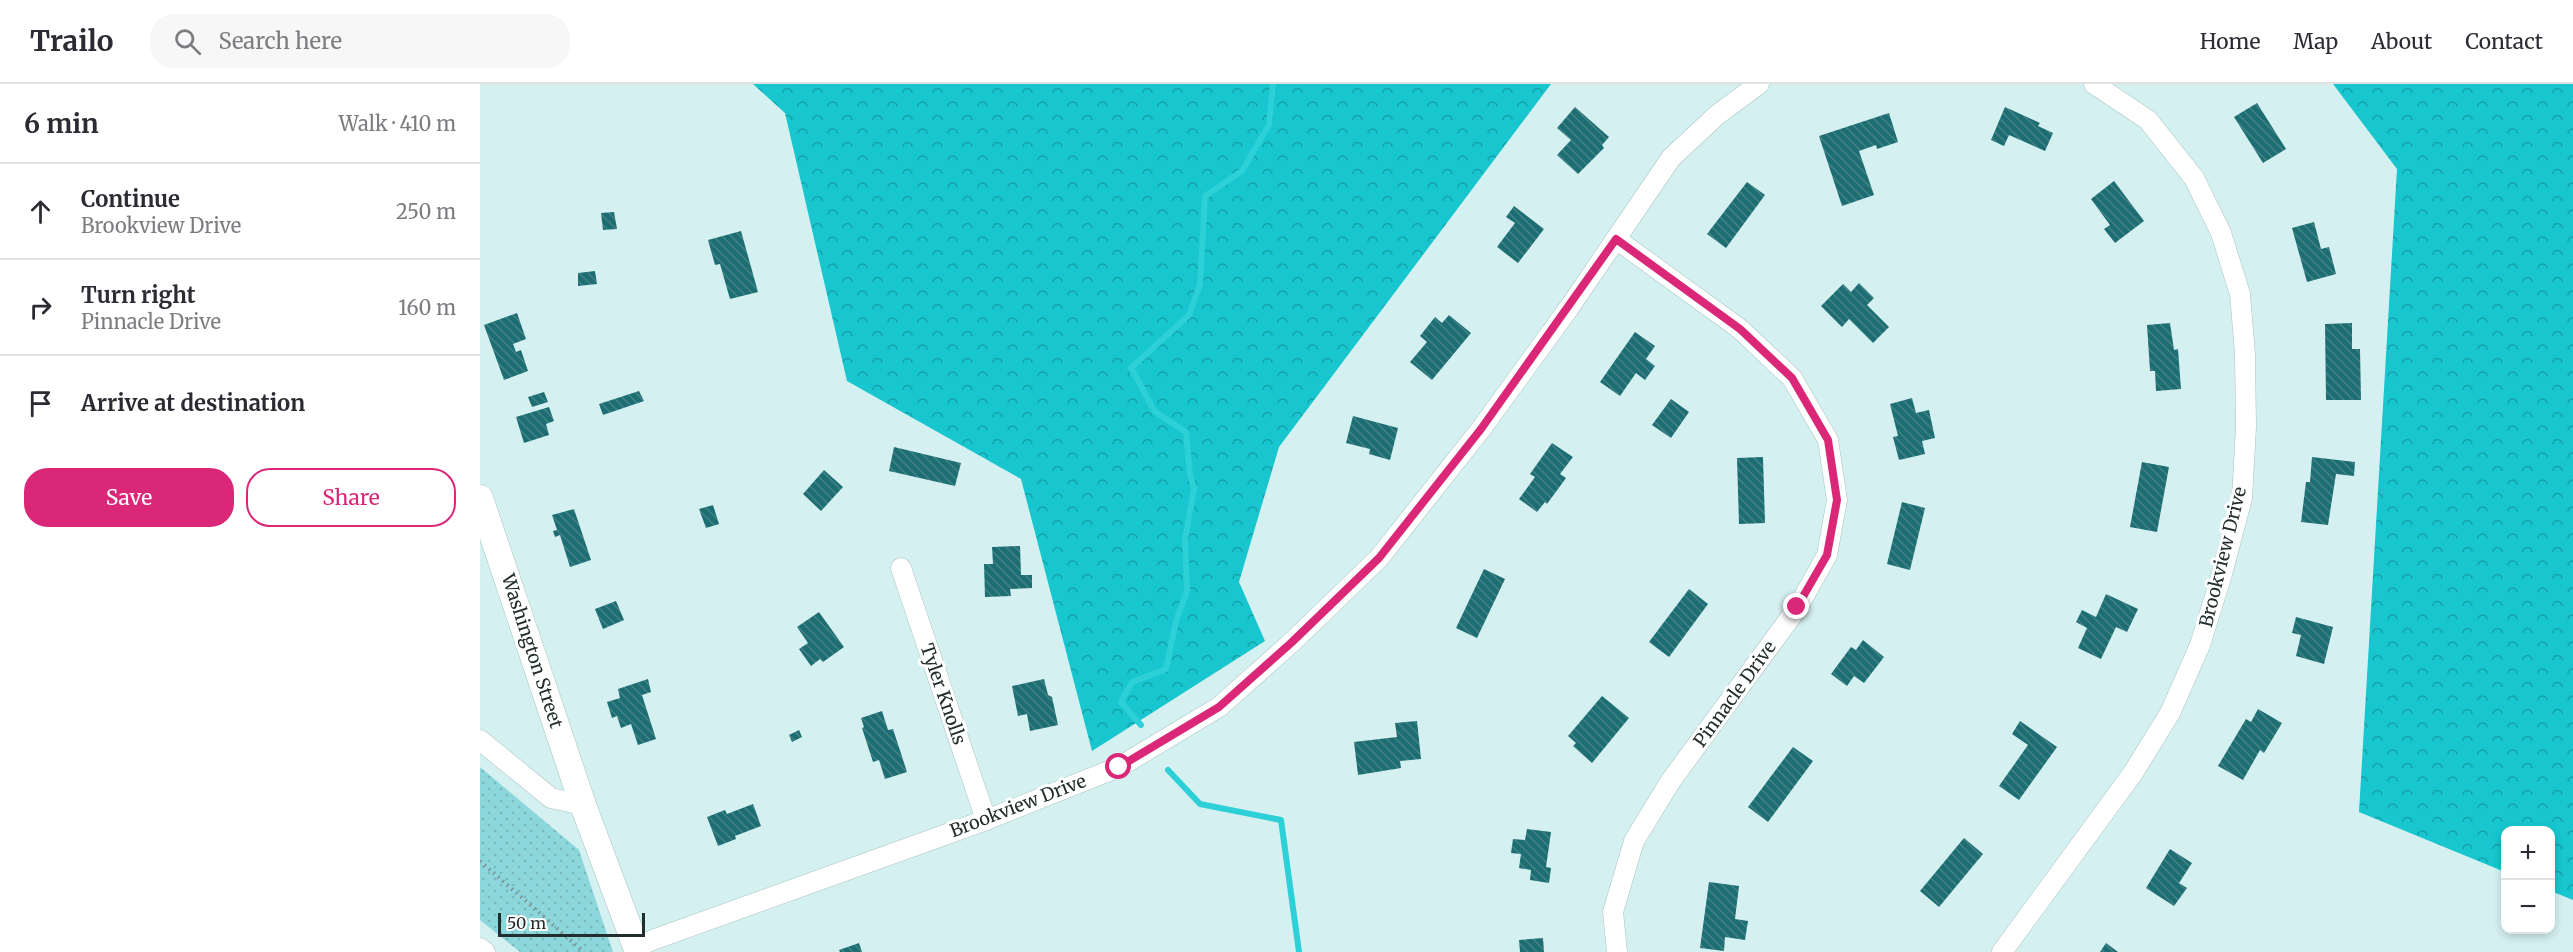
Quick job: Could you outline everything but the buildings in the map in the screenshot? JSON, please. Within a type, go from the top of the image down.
[{"type":"street","name":"Brookview Drive","points":[[637,949],[986,820],[1119,767],[1219,707],[1291,643],[1379,558],[1481,429],[1671,158],[1717,115],[1759,84]]},
{"type":"street","name":"Brookview Drive","points":[[2002,952],[2133,773],[2170,713],[2200,645],[2223,574],[2242,498],[2246,427],[2246,354],[2240,294],[2221,233],[2194,178],[2148,120],[2094,84]]},
{"type":"street","name":"Pinnacle Drive","points":[[1616,239],[1740,329],[1792,378],[1828,440],[1837,500],[1827,555],[1797,607],[1670,782],[1634,841],[1613,912],[1617,952]]},
{"type":"street","name":"Washington Street","points":[[480,498],[583,805],[637,949]]},
{"type":"street","name":"Tyler Knolls","points":[[901,568],[986,820]]},
{"type":"street","points":[[480,740],[551,798],[583,805]]},
{"type":"street","points":[[480,948],[485,952]]},
{"type":"path","points":[[480,861],[584,952]]},
{"type":"green space","points":[[753,84],[1551,84],[1279,447],[1239,582],[1265,641],[1092,751],[1021,479],[847,381],[785,113]]},
{"type":"green space","points":[[2333,84],[2573,84],[2573,900],[2555,893],[2555,826],[2501,826],[2501,870],[2359,812],[2397,169]]},
{"type":"shaded area","points":[[480,767],[579,850],[613,952],[520,952],[480,920]]},
{"type":"waterway","points":[[1141,725],[1121,702],[1132,682],[1166,669],[1176,621],[1187,591],[1185,539],[1194,488],[1190,475],[1186,432],[1155,412],[1131,368],[1189,315],[1200,285],[1205,196],[1242,171],[1269,125],[1273,84]]},
{"type":"waterway","points":[[1168,770],[1200,804],[1281,820],[1299,952]]},
{"type":"route","points":[[1119,767],[1219,707],[1291,643],[1379,558],[1481,429],[1616,239],[1740,329],[1792,378],[1828,440],[1837,500],[1827,555],[1797,607]]}]
